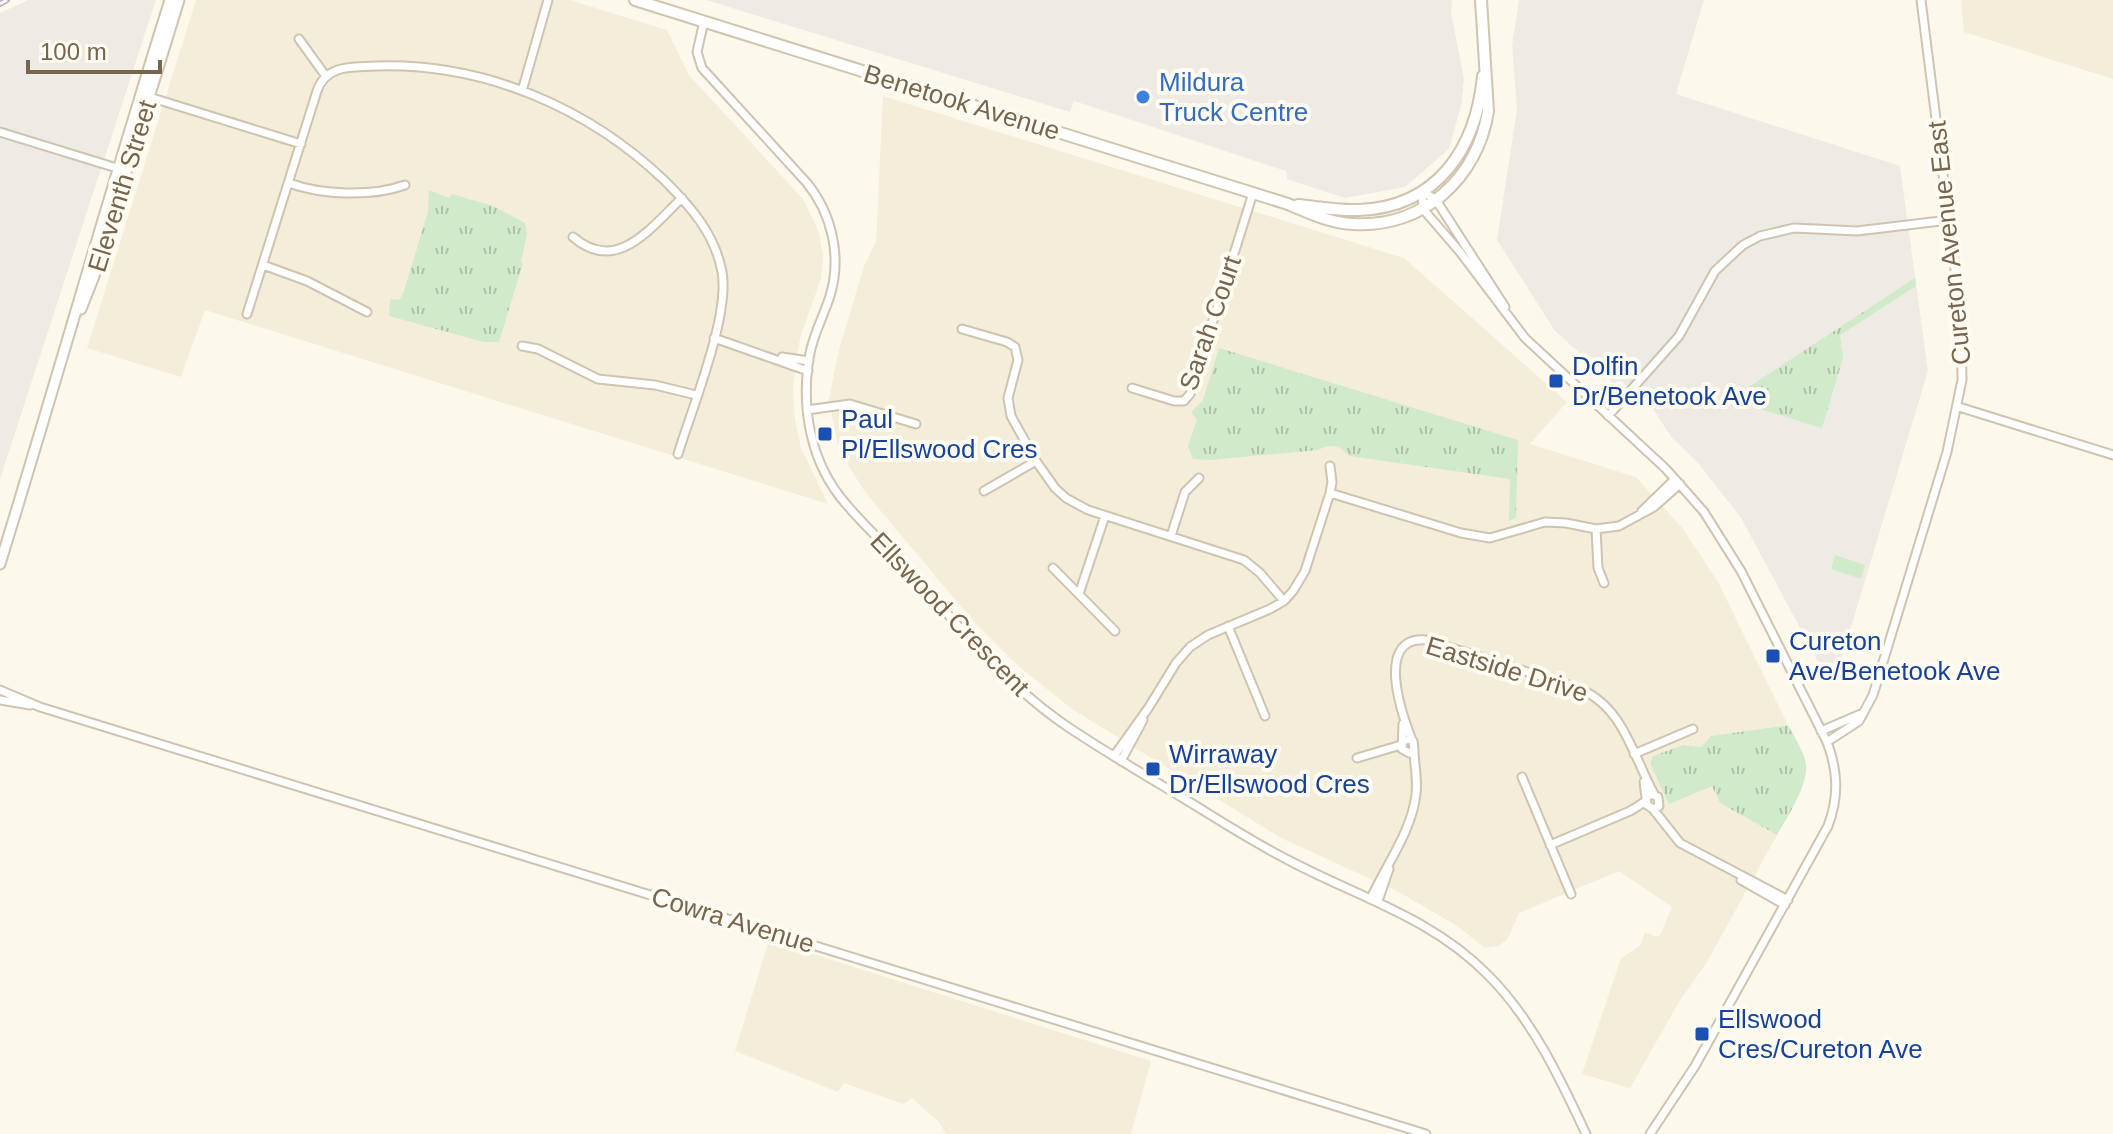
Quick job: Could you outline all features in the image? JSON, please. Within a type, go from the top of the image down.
[{"type":"main road","name":"Benetook Avenue","points":[[635,0],[1288,204],[1319,217],[1354,224],[1389,222],[1423,209],[1466,171],[1483,137],[1488,111],[1489,90],[1484,58]]},
{"type":"main road","points":[[1422,191],[1449,168],[1470,136],[1481,98],[1484,58],[1481,0]]},
{"type":"main road","name":"Benetook Avenue","points":[[1288,204],[1361,210],[1399,202],[1422,191]]},
{"type":"street","name":"Eleventh Street","points":[[145,96],[170,0]]},
{"type":"street","name":"Eleventh Street","points":[[1,560],[74,325],[94,276],[145,96],[179,0]]},
{"type":"street","points":[[522,91],[550,0]]},
{"type":"street","name":"Cureton Avenue East","points":[[1827,742],[1853,726],[1873,695],[1959,407],[1963,341],[1921,0]]},
{"type":"street","name":"Ellswood Crescent","points":[[704,21],[697,52],[702,68],[807,183],[829,221],[835,251],[833,284],[813,341],[807,410],[817,456],[844,502],[963,634],[1003,674],[1065,725],[1278,855],[1414,919],[1453,944],[1505,993],[1543,1049],[1586,1134]]},
{"type":"street","points":[[299,39],[325,75]]},
{"type":"street","points":[[247,314],[319,83],[325,75],[353,67],[417,67],[475,76],[522,91],[575,114],[609,134],[647,164],[682,198],[711,237],[722,272],[722,304],[678,454]]},
{"type":"street","points":[[145,96],[301,144]]},
{"type":"street","points":[[0,132],[122,170]]},
{"type":"street","points":[[289,183],[337,193],[405,185]]},
{"type":"street","points":[[1422,191],[1436,200],[1513,323]]},
{"type":"street","points":[[1422,191],[1423,209],[1541,355],[1678,482],[1704,512],[1732,553],[1827,742],[1837,780],[1835,803],[1828,826],[1695,1066],[1650,1134]]},
{"type":"street","name":"Sarah Court","points":[[1132,388],[1174,401],[1184,401],[1190,394],[1253,193]]},
{"type":"street","points":[[573,237],[594,250],[619,250],[634,243],[682,198]]},
{"type":"street","points":[[1608,416],[1679,336],[1715,271],[1743,245],[1769,233],[1794,228],[1857,231],[1949,220]]},
{"type":"street","points":[[263,265],[307,281],[367,312]]},
{"type":"street","points":[[962,329],[1015,347],[1018,360],[1010,388],[1009,410],[1047,479],[1066,498],[1105,516],[1244,560],[1284,601]]},
{"type":"street","points":[[714,338],[808,371]]},
{"type":"street","points":[[522,346],[538,349],[598,379],[655,385],[696,395]]},
{"type":"street","points":[[772,356],[809,361]]},
{"type":"street","points":[[807,410],[850,404],[916,424]]},
{"type":"street","points":[[1959,407],[2113,455]]},
{"type":"street","points":[[984,491],[1036,461]]},
{"type":"street","points":[[1118,758],[1176,663],[1190,647],[1284,601],[1300,582],[1330,493],[1330,466]]},
{"type":"street","points":[[1171,536],[1185,492],[1199,478]]},
{"type":"street","points":[[1330,493],[1479,537],[1502,536],[1545,522],[1596,529],[1619,526],[1635,518],[1678,482]]},
{"type":"street","points":[[1079,594],[1105,516]]},
{"type":"street","points":[[1596,529],[1597,560],[1604,583]]},
{"type":"street","points":[[1053,568],[1115,631]]},
{"type":"street","points":[[1228,626],[1265,716]]},
{"type":"street","name":"Eastside Drive","points":[[1374,899],[1415,804],[1417,782],[1394,676],[1400,652],[1410,642],[1426,640],[1598,697],[1620,722],[1642,772],[1651,802],[1680,843],[1786,903]]},
{"type":"street","name":"Cowra Avenue","points":[[0,690],[40,707],[1426,1134]]},
{"type":"street","name":"Cowra Avenue","points":[[0,700],[40,707]]},
{"type":"street","points":[[1821,731],[1864,712]]},
{"type":"street","points":[[1634,754],[1693,729]]},
{"type":"street","points":[[1357,758],[1407,746]]},
{"type":"street","points":[[1522,777],[1571,894]]},
{"type":"street","points":[[1550,845],[1651,802]]},
{"type":"shaded area","points":[[28,0],[156,0],[0,479],[0,13]]},
{"type":"shaded area","points":[[196,0],[570,0],[667,30],[689,75],[803,199],[819,232],[823,257],[821,279],[800,338],[793,390],[801,448],[828,504],[205,310],[181,377],[87,348]]},
{"type":"shaded area","points":[[706,0],[1452,0],[1451,12],[1464,79],[1461,106],[1449,149],[1405,187],[1345,198],[1287,179],[1286,171],[1074,101],[1070,112]]},
{"type":"shaded area","points":[[1519,0],[1704,0],[1676,94],[1900,166],[1928,371],[1836,677],[1828,680],[1741,518],[1698,463],[1672,438],[1651,406],[1621,381],[1613,383],[1555,331],[1497,240],[1517,109],[1512,45]]},
{"type":"shaded area","points":[[1961,0],[2113,0],[2113,79],[1964,32]]},
{"type":"shaded area","points":[[883,96],[1404,258],[1567,402],[1530,444],[1636,477],[1683,529],[1718,582],[1788,725],[1712,736],[1701,747],[1683,745],[1653,756],[1650,763],[1712,785],[1720,803],[1777,835],[1707,962],[1679,1002],[1630,1088],[1582,1074],[1621,958],[1640,946],[1645,932],[1656,937],[1660,935],[1672,907],[1619,871],[1519,913],[1507,940],[1498,946],[1485,948],[1457,926],[1399,892],[1281,838],[1072,709],[1017,665],[972,620],[865,492],[837,441],[829,399],[838,353],[864,266],[876,242]]},
{"type":"shaded area","points":[[769,940],[1151,1061],[1131,1134],[946,1134],[939,1122],[912,1098],[903,1104],[844,1083],[838,1092],[735,1051]]},
{"type":"green space","points":[[429,190],[449,198],[452,194],[493,206],[525,223],[527,234],[523,263],[499,342],[484,342],[389,316],[390,299],[399,300],[403,294],[428,212]]},
{"type":"green space","points":[[1915,278],[1916,286],[1840,335],[1843,358],[1822,428],[1744,404],[1738,394]]},
{"type":"green space","points":[[1219,348],[1518,440],[1516,518],[1509,521],[1510,479],[1349,456],[1335,446],[1209,460],[1193,459],[1188,446],[1197,420],[1191,412],[1203,400]]},
{"type":"green space","points":[[1835,555],[1865,565],[1861,579],[1831,569]]},
{"type":"green space","points":[[1788,725],[1804,755],[1806,773],[1796,801],[1777,835],[1720,803],[1712,786],[1669,804],[1650,763],[1653,756],[1683,745],[1701,747],[1711,736]]},
{"type":"railway","points":[[0,4],[7,0]]},
{"type":"place","name":"Mildura Truck Centre","points":[[1143,97]]},
{"type":"place","name":"Dolfin Dr/Benetook Ave","points":[[1556,381]]},
{"type":"place","name":"Paul Pl/Ellswood Cres","points":[[825,434]]},
{"type":"place","name":"Cureton Ave/Benetook Ave","points":[[1773,656]]},
{"type":"place","name":"Wirraway Dr/Ellswood Cres","points":[[1153,769]]},
{"type":"place","name":"Ellswood Cres/Cureton Ave","points":[[1702,1034]]}]
